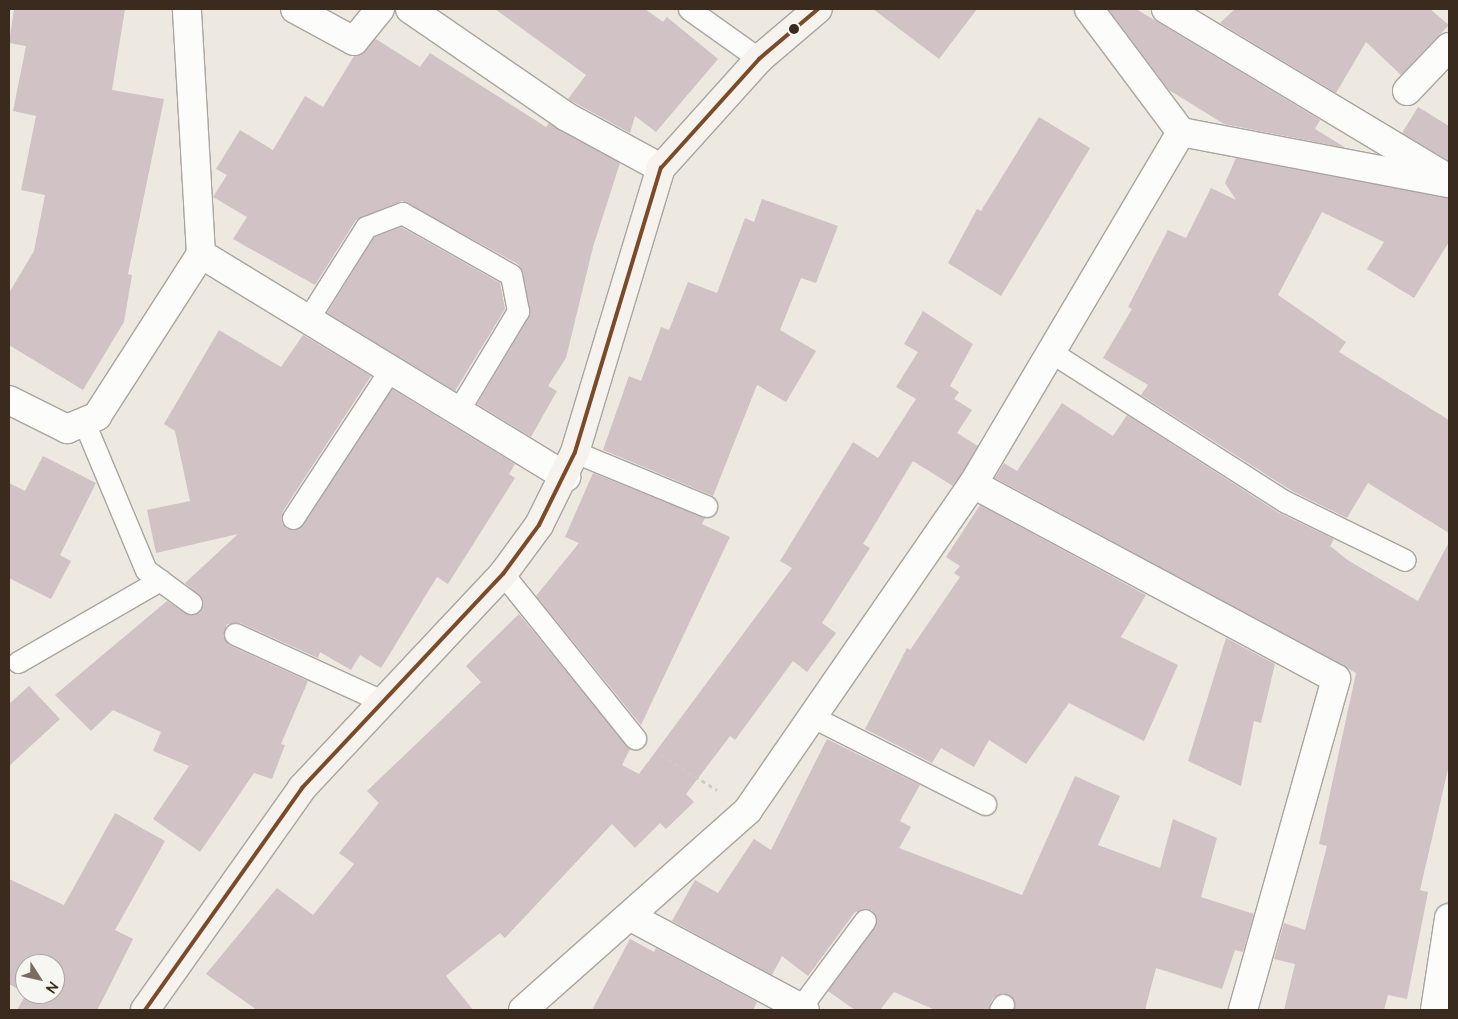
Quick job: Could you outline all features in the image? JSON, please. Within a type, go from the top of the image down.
[{"type":"main road","points":[[145,1010],[302,788],[503,574],[566,477],[661,168],[759,59],[818,9]]},
{"type":"street","points":[[9,400],[67,429],[97,416],[201,254],[188,9]]},
{"type":"street","points":[[295,9],[354,41],[380,9]]},
{"type":"street","points":[[410,9],[567,117],[661,168]]},
{"type":"street","points":[[1089,9],[1181,132],[1449,181]]},
{"type":"street","points":[[1166,9],[1449,181]]},
{"type":"street","points":[[1407,91],[1449,47]]},
{"type":"street","points":[[523,1010],[631,917],[748,810],[973,484],[1181,132]]},
{"type":"street","points":[[201,254],[566,477]]},
{"type":"street","points":[[973,484],[1336,679],[1243,1010]]},
{"type":"street","points":[[631,917],[803,1009]]},
{"type":"street","points":[[1435,1010],[1449,918]]},
{"type":"lane","points":[[689,9],[759,59]]},
{"type":"lane","points":[[308,319],[366,227],[402,212],[511,275],[518,311],[458,411]]},
{"type":"lane","points":[[1051,352],[1286,502],[1405,560]]},
{"type":"lane","points":[[294,518],[390,370]]},
{"type":"lane","points":[[84,422],[146,570],[191,603]]},
{"type":"lane","points":[[575,452],[706,506]]},
{"type":"lane","points":[[503,574],[635,738]]},
{"type":"lane","points":[[18,662],[160,580]]},
{"type":"lane","points":[[235,634],[384,702]]},
{"type":"lane","points":[[813,716],[985,804]]},
{"type":"lane","points":[[803,1009],[865,920]]},
{"type":"path","points":[[635,738],[748,810]]},
{"type":"building","points":[[14,9],[125,9],[112,90],[164,99],[128,274],[132,275],[124,322],[83,390],[9,345],[9,293],[34,251],[45,195],[21,190],[36,116],[13,111],[26,46],[9,43]]},
{"type":"building","points":[[495,9],[645,9],[663,22],[667,17],[718,59],[656,132],[635,116],[630,133],[568,99],[586,75]]},
{"type":"building","points":[[873,9],[977,9],[939,59]]},
{"type":"building","points":[[1108,9],[1136,9],[1320,120],[1315,129],[1346,148],[1224,124],[1169,90]]},
{"type":"building","points":[[1235,9],[1430,9],[1449,25],[1401,75],[1366,42],[1336,93],[1220,23]]},
{"type":"building","points":[[376,39],[420,67],[430,53],[546,127],[549,123],[620,163],[593,247],[566,358],[548,386],[557,391],[531,437],[477,404],[529,317],[523,273],[518,264],[402,201],[356,220],[315,285],[233,239],[247,217],[213,197],[227,175],[216,169],[240,130],[273,150],[305,96],[323,107],[354,56]]},
{"type":"building","points":[[1418,107],[1449,126],[1449,161],[1402,133]]},
{"type":"building","points":[[1039,117],[1090,148],[1001,296],[948,263],[977,209],[981,211]]},
{"type":"building","points":[[1236,158],[1449,198],[1449,242],[1414,298],[1367,269],[1384,242],[1322,212],[1278,295],[1346,342],[1339,352],[1449,420],[1449,533],[1368,483],[1347,518],[1292,491],[1141,395],[1148,385],[1103,358],[1132,309],[1128,307],[1168,230],[1186,238],[1211,188],[1236,200],[1225,183]]},
{"type":"building","points":[[762,199],[838,226],[816,283],[801,278],[780,330],[816,351],[786,402],[757,385],[713,496],[603,450],[629,376],[641,381],[661,327],[669,330],[688,282],[717,293],[745,218],[754,222]]},
{"type":"building","points":[[401,227],[500,283],[505,309],[455,391],[327,313],[374,237]]},
{"type":"building","points":[[923,311],[973,344],[950,386],[959,392],[954,399],[972,410],[957,433],[978,446],[960,476],[953,486],[913,461],[863,544],[870,548],[822,623],[836,633],[807,672],[793,661],[735,740],[730,736],[686,794],[694,802],[666,829],[660,823],[635,848],[612,824],[505,938],[500,933],[446,976],[473,1010],[257,1010],[206,974],[277,888],[313,915],[354,864],[339,853],[379,803],[367,791],[481,682],[466,666],[519,614],[630,749],[622,765],[639,774],[792,568],[780,561],[853,442],[878,458],[916,399],[896,387],[918,352],[904,344]]},
{"type":"building","points":[[219,330],[281,367],[303,335],[371,376],[283,511],[282,523],[287,529],[303,525],[392,389],[515,464],[509,474],[515,478],[448,584],[437,577],[381,668],[360,655],[351,670],[320,652],[318,658],[240,623],[227,624],[223,636],[229,645],[308,681],[281,744],[285,745],[272,779],[254,773],[200,852],[153,819],[189,766],[153,751],[161,732],[113,710],[91,731],[55,695],[167,601],[189,615],[201,611],[202,598],[185,583],[238,534],[156,553],[147,510],[190,501],[175,431],[164,424]]},
{"type":"building","points":[[1062,403],[1113,436],[1127,415],[1279,513],[1334,539],[1330,546],[1349,561],[1418,601],[1449,542],[1449,765],[1420,890],[1428,892],[1407,999],[1388,995],[1384,1010],[1284,1010],[1295,964],[1274,959],[1284,923],[1305,930],[1327,846],[1319,844],[1356,673],[995,478],[1004,463],[1017,471]]},
{"type":"building","points":[[43,456],[96,483],[60,555],[71,561],[51,599],[9,578],[9,483],[25,491]]},
{"type":"building","points":[[593,473],[705,518],[702,524],[730,537],[641,725],[536,596],[579,543],[565,537]]},
{"type":"building","points":[[980,505],[1146,595],[1121,637],[1178,665],[1144,741],[1069,703],[1026,764],[989,740],[974,767],[941,748],[932,763],[865,729],[907,648],[910,650],[960,577],[954,573],[960,566],[946,557]]},
{"type":"building","points":[[1226,638],[1275,664],[1261,723],[1254,721],[1241,786],[1188,761]]},
{"type":"building","points":[[29,686],[60,719],[9,766],[9,704]]},
{"type":"building","points":[[827,739],[920,785],[900,821],[911,827],[899,848],[1022,895],[1075,776],[1120,796],[1098,845],[1160,868],[1173,819],[1217,838],[1201,897],[1254,914],[1243,952],[1235,950],[1222,989],[1156,968],[1145,1010],[1014,1010],[1014,999],[1003,993],[993,998],[988,1010],[935,1010],[894,992],[880,1010],[855,1010],[828,991],[875,927],[872,910],[855,912],[808,976],[782,956],[772,975],[672,921],[695,880],[718,893],[754,839],[771,850]]},
{"type":"building","points":[[115,813],[165,841],[115,930],[133,939],[97,1010],[17,1010],[20,1004],[65,1004],[65,954],[15,954],[15,987],[9,984],[9,879],[64,905]]},
{"type":"building","points":[[630,939],[654,952],[656,948],[757,1002],[753,1010],[592,1010]]},
{"type":"transit line","points":[[145,1010],[302,788],[503,574],[539,525],[575,452],[661,168],[759,59],[818,9]]}]
